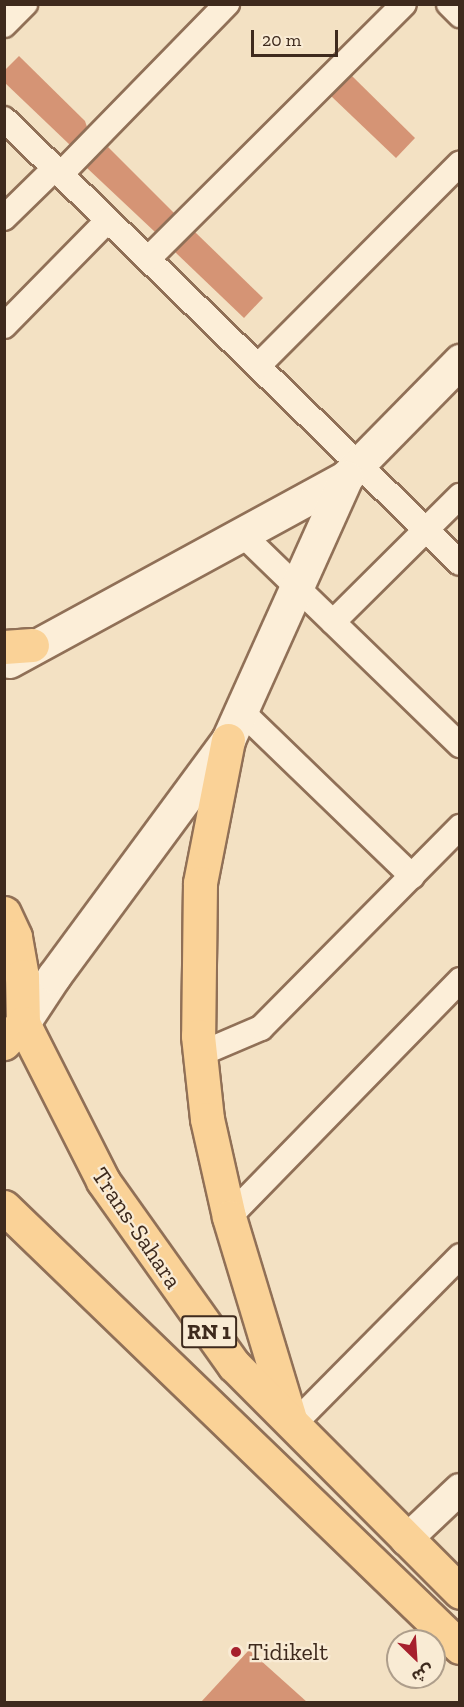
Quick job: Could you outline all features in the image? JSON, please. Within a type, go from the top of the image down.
[{"type":"main road","points":[[4,663],[18,646],[241,533],[352,471],[459,361]]},
{"type":"main road","points":[[14,1033],[234,726],[352,471]]},
{"type":"main road","points":[[234,726],[200,883],[200,1054],[207,1119],[229,1217],[292,1426]]},
{"type":"main road","points":[[4,913],[15,937],[22,976],[14,1033]]},
{"type":"main road","name":"Trans-Sahara","points":[[14,1033],[115,1199],[234,1365],[459,1592]]},
{"type":"main road","name":"RN 1","points":[[4,1207],[459,1647]]},
{"type":"street","points":[[4,25],[25,4]]},
{"type":"street","points":[[4,218],[58,171],[227,4]]},
{"type":"street","points":[[148,259],[404,4]]},
{"type":"street","points":[[448,4],[459,15]]},
{"type":"street","points":[[4,120],[258,366],[352,471],[426,530],[459,562]]},
{"type":"street","points":[[258,366],[459,163]]},
{"type":"street","points":[[8,315],[108,220]]},
{"type":"street","points":[[333,622],[459,496]]},
{"type":"street","points":[[241,533],[459,746]]},
{"type":"street","points":[[234,726],[412,876]]},
{"type":"street","points":[[200,1054],[261,1028],[459,827]]},
{"type":"street","points":[[229,1217],[459,980]]},
{"type":"street","points":[[292,1426],[459,1256]]},
{"type":"street","points":[[406,1540],[459,1489]]},
{"type":"building","points":[[19,56],[85,121],[87,127],[70,145],[4,82],[4,71]]},
{"type":"building","points":[[352,76],[415,138],[396,158],[331,96]]},
{"type":"building","points":[[108,147],[174,213],[155,232],[87,168]]},
{"type":"building","points":[[195,232],[263,298],[244,318],[175,252]]},
{"type":"building","points":[[249,1650],[307,1702],[201,1702]]},
{"type":"place","name":"Tidikelt","points":[[236,1652]]}]
